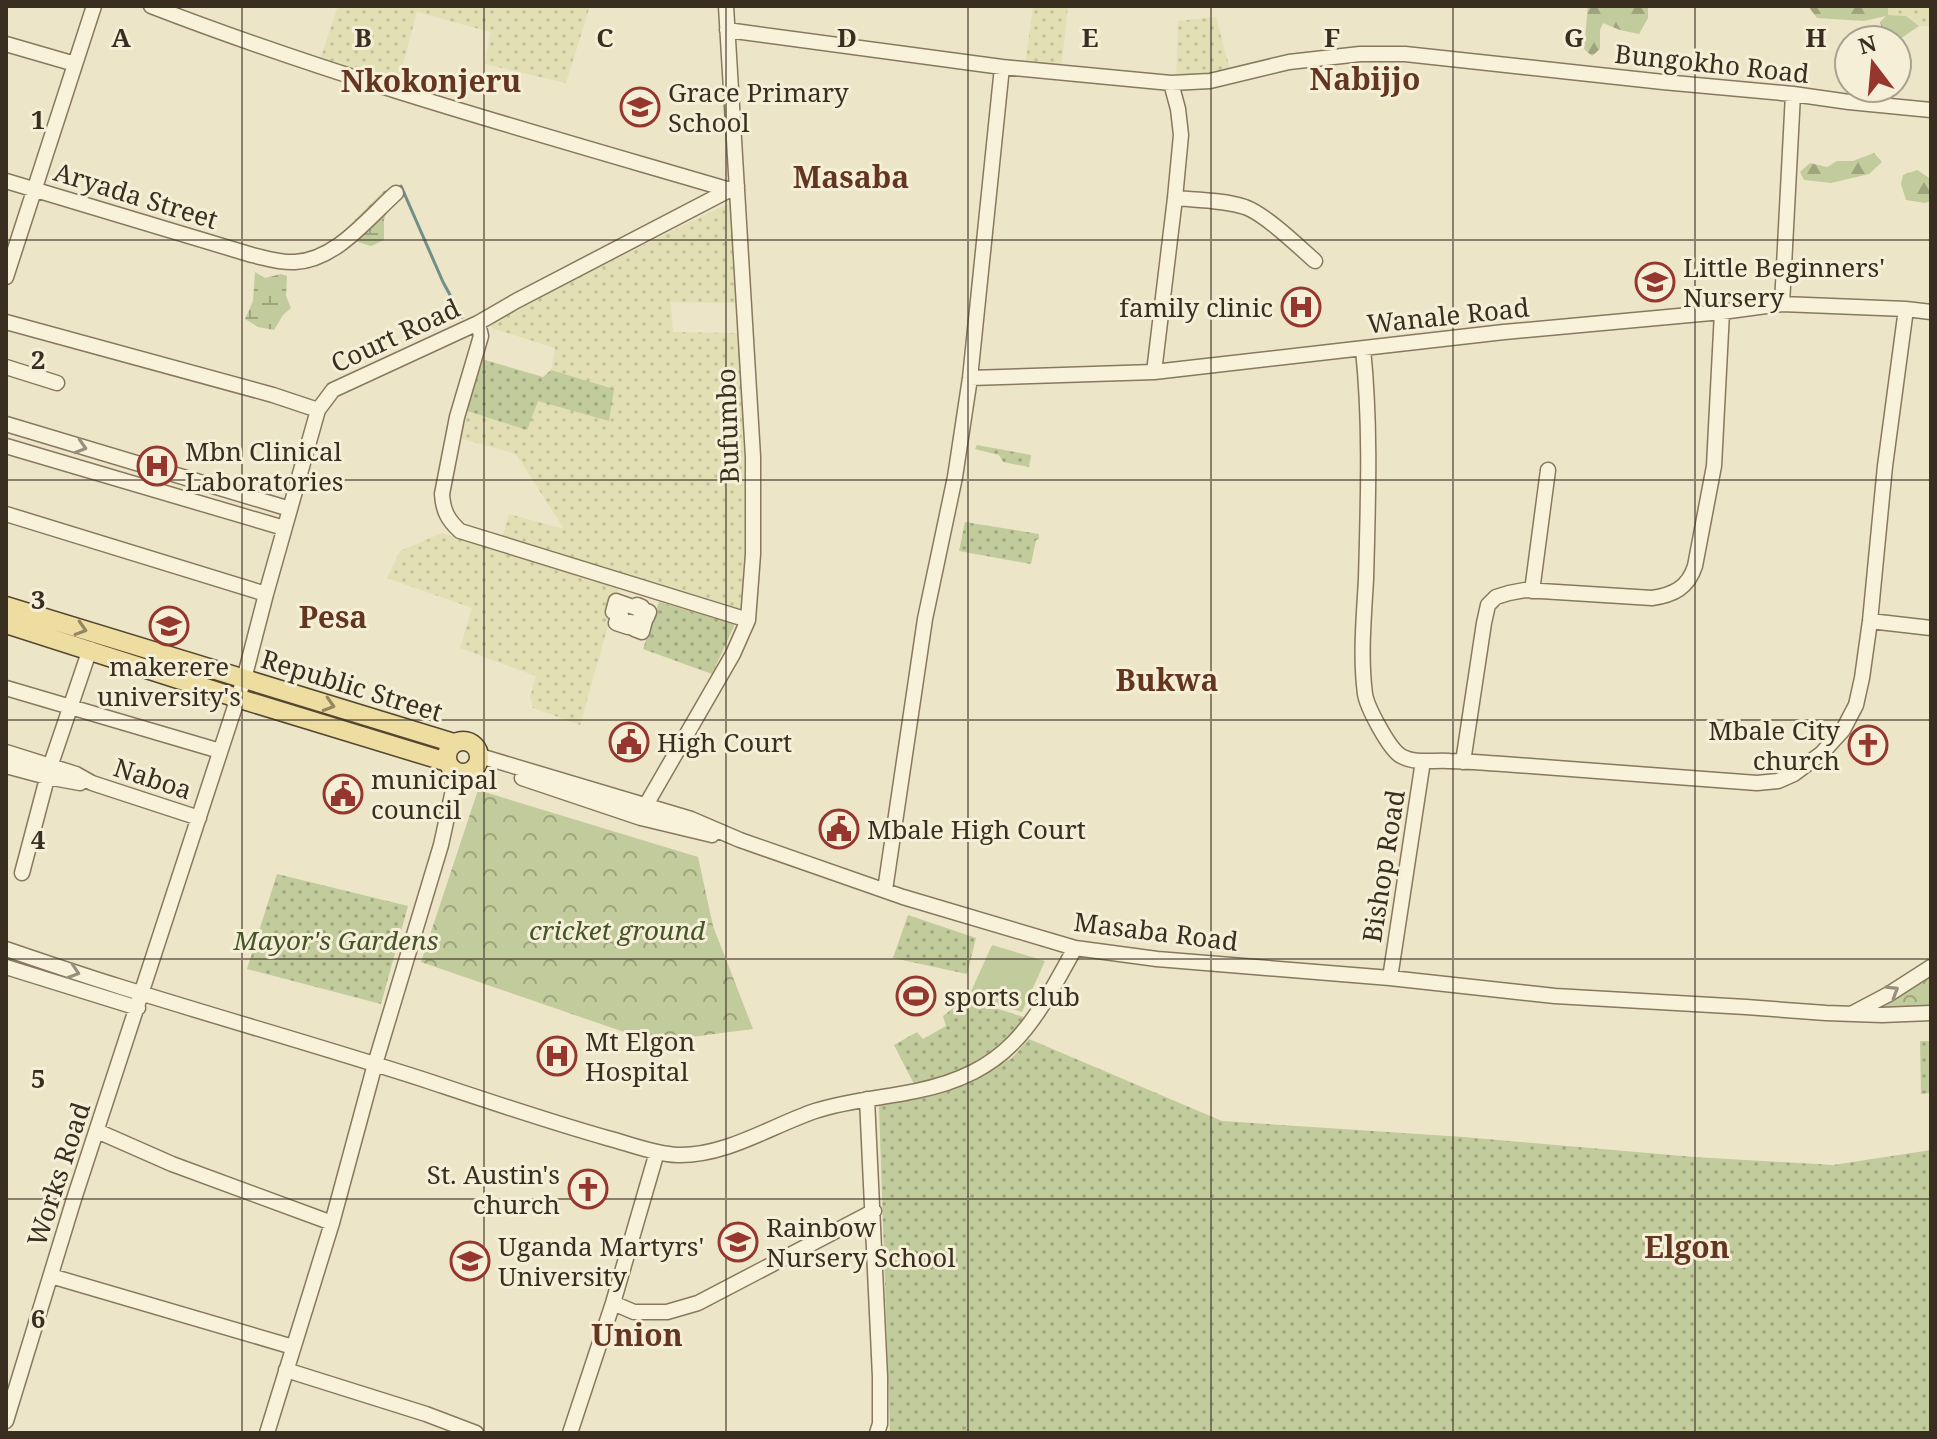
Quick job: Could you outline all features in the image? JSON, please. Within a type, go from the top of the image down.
[{"type":"main road","name":"Republic Street","points":[[6,606],[454,743]]},
{"type":"main road","name":"Republic Street","points":[[6,624],[448,764]]},
{"type":"main road","points":[[462,740],[471,742],[477,748],[475,765],[461,773],[448,764],[447,755],[454,743],[462,740]]},
{"type":"street","points":[[6,277],[94,6]]},
{"type":"street","points":[[151,6],[309,64],[734,188]]},
{"type":"street","name":"Bufumbo","points":[[644,812],[733,654],[748,620],[753,554],[753,457],[734,188],[726,6]]},
{"type":"street","name":"Bungokho Road","points":[[727,30],[1002,67],[1171,83],[1210,81],[1289,62],[1360,54],[1405,54],[1931,110]]},
{"type":"street","points":[[6,44],[75,64]]},
{"type":"street","points":[[885,890],[925,619],[955,477],[970,378],[1002,67]]},
{"type":"street","points":[[1154,372],[1175,198],[1180,122],[1171,83]]},
{"type":"street","points":[[1782,304],[1793,94]]},
{"type":"street","name":"Aryada Street","points":[[6,181],[252,255],[293,262],[325,254],[348,238],[396,193]]},
{"type":"street","name":"Court Road","points":[[144,990],[244,679],[318,410],[333,390],[478,323],[734,188]]},
{"type":"street","points":[[1175,198],[1247,208],[1315,261]]},
{"type":"street","name":"Wanale Road","points":[[970,378],[1154,372],[1782,304],[1931,312]]},
{"type":"street","points":[[1363,349],[1369,457],[1363,658],[1365,693],[1373,716],[1394,750],[1401,756],[1423,761],[1757,783],[1778,781],[1794,774],[1822,753],[1843,730],[1856,705],[1870,621],[1885,466],[1906,309]]},
{"type":"street","points":[[1463,762],[1478,654],[1488,605],[1496,597],[1532,591],[1652,598],[1668,596],[1689,581],[1695,566],[1714,466],[1722,312]]},
{"type":"street","points":[[6,322],[318,410]]},
{"type":"street","points":[[478,323],[481,336],[457,417],[442,494],[446,516],[453,524],[460,531],[748,620]]},
{"type":"street","points":[[6,367],[57,383]]},
{"type":"street","points":[[6,424],[290,509]]},
{"type":"street","points":[[6,446],[284,528]]},
{"type":"street","points":[[1532,591],[1548,470]]},
{"type":"street","points":[[6,514],[266,594]]},
{"type":"street","points":[[1870,621],[1931,628]]},
{"type":"street","points":[[22,873],[48,772],[90,649]]},
{"type":"street","points":[[6,688],[220,751]]},
{"type":"street","name":"Naboa","points":[[6,752],[74,783],[92,783],[199,818]]},
{"type":"street","name":"Bishop Road","points":[[1390,978],[1423,761]]},
{"type":"street","points":[[267,1433],[332,1223],[375,1064],[441,845],[453,790],[448,764]]},
{"type":"street","points":[[453,790],[475,765],[644,812]]},
{"type":"street","name":"Naboa","points":[[6,766],[48,772]]},
{"type":"street","name":"Masaba Road","points":[[644,812],[688,831],[740,840],[885,890],[1075,948],[1555,996],[1826,1013],[1931,1013]]},
{"type":"street","points":[[6,949],[124,988],[144,990],[555,1123],[678,1155],[713,1151],[819,1110],[913,1092],[959,1079],[986,1065],[1023,1034],[1041,1009],[1075,948]]},
{"type":"street","points":[[27,974],[33,958]]},
{"type":"street","points":[[6,967],[138,1008]]},
{"type":"street","points":[[1853,1013],[1931,967]]},
{"type":"street","name":"Works Road","points":[[6,1421],[74,1199],[144,990]]},
{"type":"street","points":[[867,1099],[880,1377],[880,1424],[877,1433]]},
{"type":"street","points":[[97,1131],[172,1164],[332,1223]]},
{"type":"street","points":[[570,1433],[613,1303],[657,1152]]},
{"type":"street","points":[[613,1303],[634,1312],[667,1312],[698,1303],[874,1211]]},
{"type":"street","points":[[51,1276],[293,1347]]},
{"type":"street","points":[[286,1370],[476,1433]]},
{"type":"shaded area","points":[[338,6],[590,6],[566,83],[485,64],[490,32],[417,12],[398,82],[319,62]]},
{"type":"shaded area","points":[[1033,6],[1068,6],[1061,69],[1025,67]]},
{"type":"shaded area","points":[[1888,6],[1931,6],[1931,26],[1919,26],[1906,16],[1888,15]]},
{"type":"shaded area","points":[[1216,17],[1231,73],[1176,80],[1178,21]]},
{"type":"shaded area","points":[[733,201],[737,303],[671,302],[673,332],[740,333],[750,534],[744,616],[501,542],[509,514],[564,529],[516,454],[456,437],[461,409],[614,389],[551,370],[555,348],[491,328],[495,319]]},
{"type":"shaded area","points":[[442,533],[619,587],[580,725],[533,708],[530,697],[536,676],[460,648],[472,608],[387,578],[400,551]]},
{"type":"green space","points":[[1588,6],[1648,6],[1648,18],[1639,34],[1603,23],[1600,49],[1592,56],[1584,49]]},
{"type":"green space","points":[[1808,6],[1888,6],[1888,15],[1906,16],[1919,26],[1913,30],[1913,24],[1881,24],[1886,16],[1864,21],[1817,18]]},
{"type":"green space","points":[[1874,153],[1882,162],[1869,174],[1831,183],[1804,180],[1800,172],[1810,163],[1827,167],[1837,161],[1853,161]]},
{"type":"green space","points":[[1917,170],[1931,179],[1931,201],[1906,200],[1901,184],[1903,175]]},
{"type":"green space","points":[[385,190],[392,194],[384,220],[384,240],[371,246],[355,241],[355,220]]},
{"type":"green space","points":[[255,272],[265,278],[281,274],[287,276],[286,296],[291,308],[274,330],[258,327],[245,319],[253,301]]},
{"type":"green space","points":[[478,358],[543,377],[551,370],[614,389],[609,421],[538,401],[527,430],[461,409]]},
{"type":"green space","points":[[977,445],[1031,455],[1029,467],[1003,462],[999,455],[975,449]]},
{"type":"green space","points":[[965,522],[1039,534],[1031,564],[959,551]]},
{"type":"green space","points":[[659,602],[735,624],[712,674],[643,649]]},
{"type":"green space","name":"cricket ground","points":[[478,790],[698,857],[713,926],[753,1029],[653,1042],[421,962]]},
{"type":"green space","name":"Mayor's Gardens","points":[[277,874],[408,906],[381,1004],[247,969]]},
{"type":"green space","points":[[908,915],[976,938],[967,974],[893,958]]},
{"type":"green space","points":[[992,945],[1045,961],[1022,1012],[969,996]]},
{"type":"green space","points":[[1931,976],[1931,1005],[1880,1009]]},
{"type":"green space","points":[[958,996],[1027,1018],[983,1058],[947,1077],[915,1086],[894,1045],[917,1032],[923,1039],[946,1026],[943,1016],[951,1010]]},
{"type":"green space","name":"sports club","points":[[1029,1039],[1222,1121],[1833,1165],[1931,1150],[1931,1433],[890,1433],[879,1106],[977,1076],[1012,1058]]},
{"type":"green space","points":[[1920,1041],[1931,1041],[1931,1093],[1921,1094]]},
{"type":"waterway","points":[[401,186],[443,282],[462,317]]},
{"type":"place","name":"Grace Primary School","points":[[640,107]]},
{"type":"place","name":"Little Beginners' Nursery","points":[[1655,282]]},
{"type":"place","name":"family clinic","points":[[1301,307]]},
{"type":"place","name":"Mbn Clinical Laboratories","points":[[157,466]]},
{"type":"place","name":"makerere university's","points":[[169,626]]},
{"type":"place","name":"High Court","points":[[629,742]]},
{"type":"place","name":"Mbale City church","points":[[1868,745]]},
{"type":"place","name":"municipal council","points":[[343,794]]},
{"type":"place","name":"Mbale High Court","points":[[839,829]]},
{"type":"place","name":"sports club","points":[[916,996]]},
{"type":"place","name":"Mt Elgon Hospital","points":[[557,1056]]},
{"type":"place","name":"St. Austin's church","points":[[588,1189]]},
{"type":"place","name":"Rainbow Nursery School","points":[[738,1242]]},
{"type":"place","name":"Uganda Martyrs' University","points":[[470,1261]]},
{"type":"district","name":"Nabijjo","points":[[1365,78]]},
{"type":"district","name":"Nkokonjeru","points":[[431,80]]},
{"type":"district","name":"Masaba","points":[[851,176]]},
{"type":"district","name":"Pesa","points":[[333,616]]},
{"type":"district","name":"Bukwa","points":[[1167,679]]},
{"type":"district","name":"Elgon","points":[[1687,1246]]},
{"type":"district","name":"Union","points":[[637,1334]]}]
